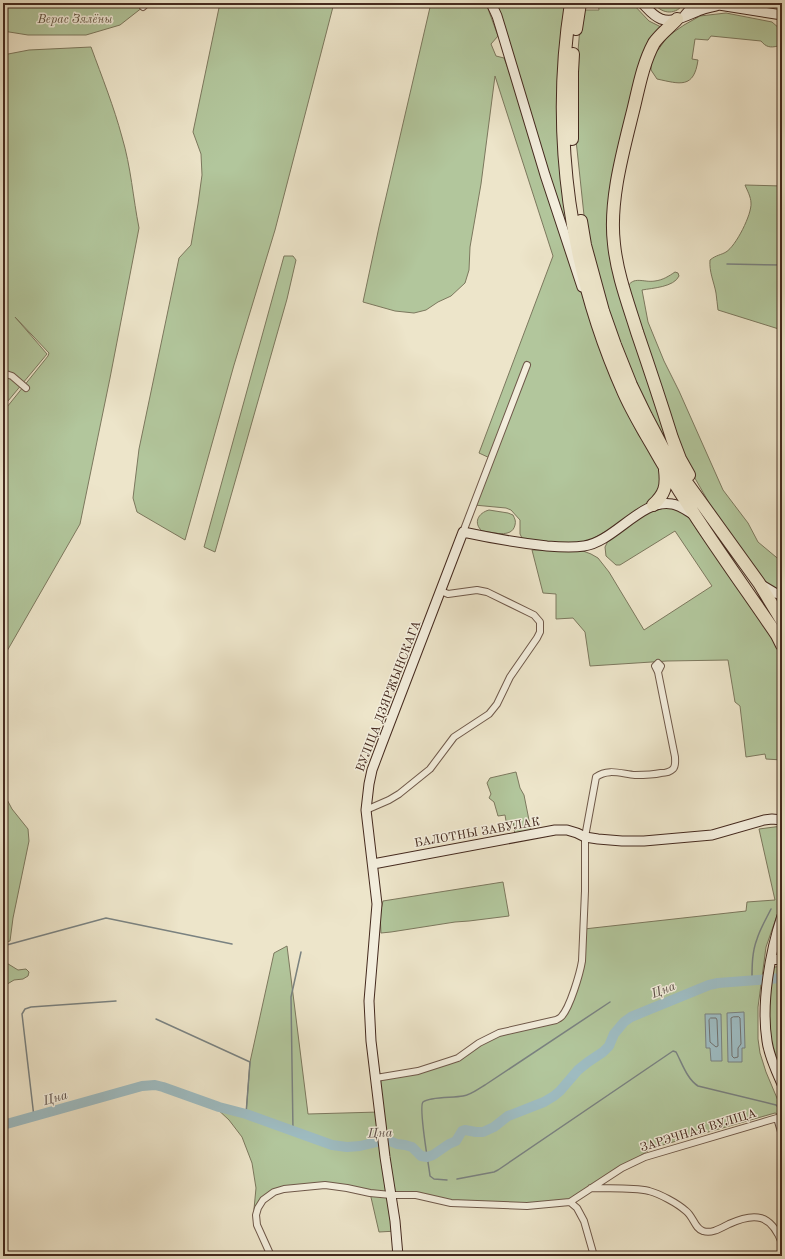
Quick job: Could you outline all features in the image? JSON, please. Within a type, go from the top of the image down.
[{"type":"highway","points":[[575,6],[563,70],[562,117],[566,178],[577,247],[597,321],[624,394],[665,469],[782,645]]},
{"type":"highway","points":[[575,6],[571,124],[574,177],[578,209],[586,246],[601,304],[614,345],[631,385],[666,454],[759,584],[782,621]]},
{"type":"highway","points":[[681,18],[655,43],[641,78],[625,142],[619,174],[614,212],[614,244],[629,308],[680,459],[732,546]]},
{"type":"highway","points":[[653,505],[660,499],[665,487],[665,469]]},
{"type":"main road","points":[[491,3],[499,23],[580,283],[597,321]]},
{"type":"main road","points":[[681,18],[691,8],[693,3]]},
{"type":"main road","points":[[645,5],[654,16],[662,20],[681,18],[717,4],[782,14]]},
{"type":"main road","points":[[463,532],[507,541],[558,547],[583,546],[592,544],[607,536],[653,505],[662,503],[674,504],[695,515]]},
{"type":"main road","name":"ВУЛІЦА ДЗЯРЖЫНСКАГА","points":[[398,1256],[396,1221],[385,1157],[371,1041],[369,1009],[377,904],[366,810],[372,770],[463,532]]},
{"type":"main road","points":[[759,584],[775,594],[782,596]]},
{"type":"main road","name":"БАЛОТНЫ ЗАВУЛАК","points":[[373,864],[555,830],[567,830],[585,837],[622,841],[656,840],[712,835],[764,820],[782,820]]},
{"type":"main road","points":[[782,916],[774,941],[769,970],[766,1013],[766,1041],[782,1084]]},
{"type":"main road","points":[[771,959],[782,960]]},
{"type":"street","name":"ВУЛІЦА ДЗЯРЖЫНСКАГА","points":[[463,532],[527,365]]},
{"type":"street","points":[[3,373],[12,376],[26,388]]},
{"type":"street","points":[[366,810],[390,800],[399,794],[430,769],[454,737],[489,714],[497,704],[510,677],[540,632],[540,622],[534,615],[487,592],[477,590],[448,594],[441,591]]},
{"type":"street","points":[[376,1078],[418,1071],[458,1058],[479,1043],[499,1033],[556,1020],[561,1017],[566,1010],[580,972],[582,961],[585,891],[585,837],[596,777],[608,772],[650,775],[668,772],[673,769],[675,764],[675,757],[658,672]]},
{"type":"street","name":"ЗАРЭЧНАЯ ВУЛІЦА","points":[[570,1202],[622,1168],[645,1157],[776,1118],[782,1135]]},
{"type":"street","points":[[271,1256],[257,1225],[256,1215],[263,1200],[274,1192],[291,1188],[325,1185],[370,1193],[391,1195],[416,1194],[451,1203],[527,1206],[570,1202],[577,1208],[584,1222],[594,1256]]},
{"type":"street","points":[[591,1188],[641,1190],[656,1194],[688,1212],[692,1216],[698,1228],[705,1232],[715,1231],[744,1219],[759,1217],[770,1224],[778,1234],[782,1243]]},
{"type":"green space","name":"Верас Зялёны","points":[[3,3],[147,3],[120,25],[86,35],[28,35],[3,31]]},
{"type":"green space","points":[[220,3],[334,3],[275,230],[234,365],[185,540],[137,512],[133,498],[139,449],[179,258],[191,245],[202,175],[201,154],[193,132]]},
{"type":"green space","points":[[431,3],[485,3],[487,6],[498,36],[491,44],[496,56],[504,58],[521,103],[600,350],[619,397],[639,436],[665,469],[662,503],[695,515],[691,521],[776,643],[782,658],[782,760],[766,759],[765,754],[746,757],[740,706],[735,702],[728,660],[667,661],[590,666],[585,632],[573,618],[556,619],[556,594],[543,593],[532,550],[583,551],[598,558],[609,572],[644,630],[712,586],[675,531],[620,565],[616,565],[606,556],[605,547],[608,541],[650,507],[592,539],[580,543],[570,544],[526,541],[520,534],[520,520],[511,510],[506,508],[474,505],[492,459],[479,453],[553,256],[495,76],[481,184],[470,247],[469,270],[465,283],[451,296],[426,310],[414,313],[395,311],[363,302]]},
{"type":"green space","points":[[494,3],[550,3],[565,8],[573,247]]},
{"type":"green space","points":[[598,3],[632,3],[649,21],[663,28],[653,39],[608,216],[672,451],[644,401],[620,350],[586,234],[576,140],[576,74],[582,10],[599,10]]},
{"type":"green space","points":[[654,3],[684,3],[677,10],[669,12],[661,10]]},
{"type":"green space","points":[[726,13],[772,22],[780,29],[778,46],[768,46],[761,41],[711,36],[708,40],[695,39],[692,59],[698,60],[693,76],[685,82],[679,83],[657,79],[651,70],[651,58],[668,36],[700,16]]},
{"type":"green space","points":[[91,47],[112,103],[125,148],[139,228],[80,524],[3,658],[3,412],[49,353],[15,317],[47,354],[3,407],[3,55],[29,50]]},
{"type":"green space","points":[[745,185],[782,186],[782,330],[718,310],[716,293],[710,269],[710,260],[730,249],[743,229],[751,208],[750,196]]},
{"type":"green space","points":[[284,256],[293,256],[296,260],[287,299],[215,552],[204,547]]},
{"type":"green space","points":[[675,272],[678,273],[679,276],[673,283],[642,290],[648,322],[664,361],[723,490],[748,523],[758,542],[782,562],[782,593],[769,588],[720,522],[688,466],[675,434],[627,288],[632,282],[639,280],[658,280],[666,278]]},
{"type":"green space","points":[[489,510],[513,515],[515,525],[513,529],[510,532],[501,534],[482,531],[477,522],[478,519],[482,513]]},
{"type":"green space","points":[[516,772],[520,788],[524,795],[531,830],[529,833],[515,835],[513,821],[506,821],[505,815],[498,816],[494,802],[489,798],[491,794],[487,783],[490,778]]},
{"type":"green space","points":[[3,792],[12,809],[28,829],[29,841],[13,918],[10,941],[3,943]]},
{"type":"green space","points":[[782,826],[782,901],[766,947],[758,1007],[758,1039],[760,1053],[766,1072],[782,1110],[782,1125],[778,1114],[775,1113],[652,1148],[570,1202],[527,1206],[451,1203],[416,1195],[391,1195],[397,1231],[379,1232],[370,1193],[325,1185],[274,1192],[258,1208],[257,1225],[254,1209],[256,1188],[252,1163],[242,1137],[229,1120],[214,1106],[246,1114],[250,1062],[274,953],[287,946],[308,1114],[379,1112],[376,1078],[449,1061],[499,1033],[561,1017],[580,972],[584,929],[746,911],[747,902],[775,900],[759,829]]},
{"type":"green space","points":[[503,882],[509,916],[381,933],[380,914],[383,901]]},
{"type":"green space","points":[[5,962],[18,970],[26,969],[29,972],[28,976],[23,979],[14,980],[4,986],[3,963]]},
{"type":"green space","points":[[782,966],[782,1076],[772,1049],[769,1014],[773,968]]},
{"type":"water","points":[[744,1012],[745,1048],[742,1048],[742,1062],[728,1062],[727,1013]]},
{"type":"water","points":[[705,1014],[721,1014],[722,1061],[711,1061],[710,1048],[706,1048]]},
{"type":"waterway","points":[[727,264],[782,265]]},
{"type":"waterway","points":[[752,980],[755,944],[771,909]]},
{"type":"waterway","points":[[3,946],[106,918],[232,944]]},
{"type":"waterway","points":[[293,1131],[291,997],[301,952]]},
{"type":"waterway","name":"Цна","points":[[3,1125],[142,1086],[155,1085],[219,1107],[246,1114],[332,1145],[347,1147],[390,1141],[412,1147],[421,1156],[427,1157],[456,1141],[462,1131],[483,1132],[494,1127],[508,1116],[544,1102],[554,1096],[578,1070],[609,1046],[614,1034],[624,1022],[631,1017],[709,985],[782,978]]},
{"type":"waterway","points":[[34,1117],[22,1014],[25,1009],[31,1007],[116,1001]]},
{"type":"waterway","points":[[447,1180],[434,1179],[430,1176],[423,1125],[423,1102],[436,1098],[463,1096],[472,1093],[610,1002]]},
{"type":"waterway","points":[[156,1019],[250,1062],[246,1114]]},
{"type":"waterway","points":[[457,1179],[498,1170],[673,1051],[676,1052],[685,1070],[694,1083],[698,1086],[776,1105],[782,1116]]}]
